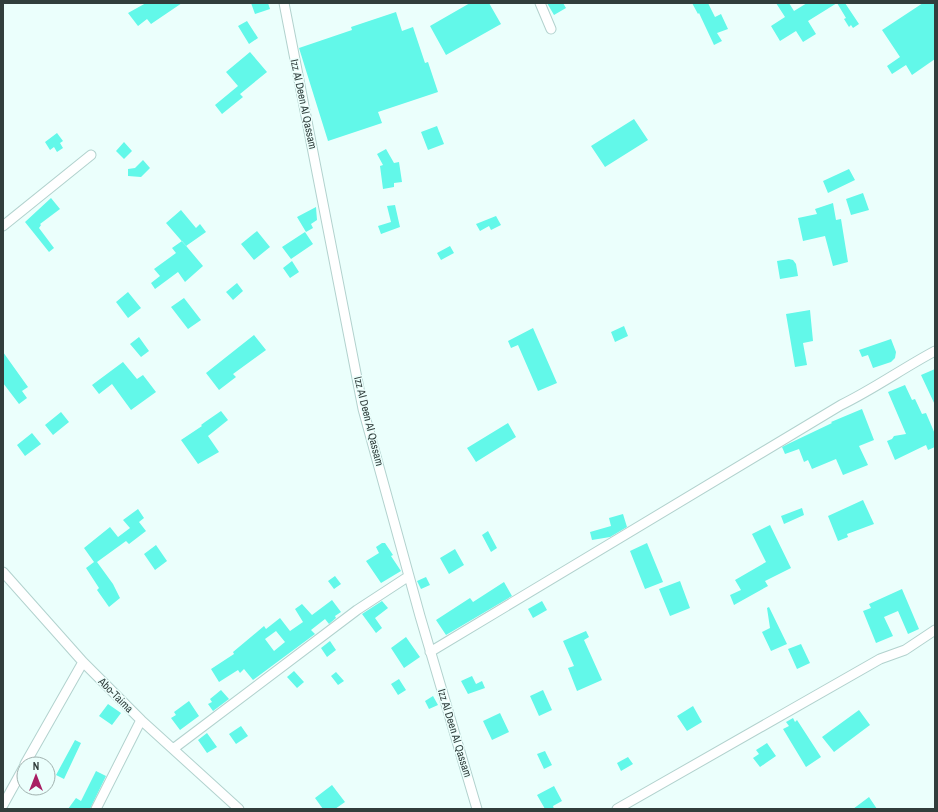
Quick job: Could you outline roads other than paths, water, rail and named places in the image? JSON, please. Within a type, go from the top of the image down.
[{"type":"street","name":"Izz Al Deen Al Qassam","points":[[284,3],[363,409],[430,652],[477,809]]},
{"type":"street","points":[[540,3],[551,29]]},
{"type":"street","points":[[3,226],[91,155]]},
{"type":"street","points":[[430,652],[841,405],[865,394],[913,363],[935,351]]},
{"type":"street","name":"Abo-Taima","points":[[3,572],[83,662],[141,720],[239,809]]},
{"type":"street","points":[[173,749],[357,610],[409,576]]},
{"type":"street","points":[[617,809],[880,659],[905,650],[935,630]]},
{"type":"street","points":[[30,756],[83,662]]},
{"type":"street","points":[[96,809],[141,720]]},
{"type":"street","points":[[3,805],[16,781]]}]
